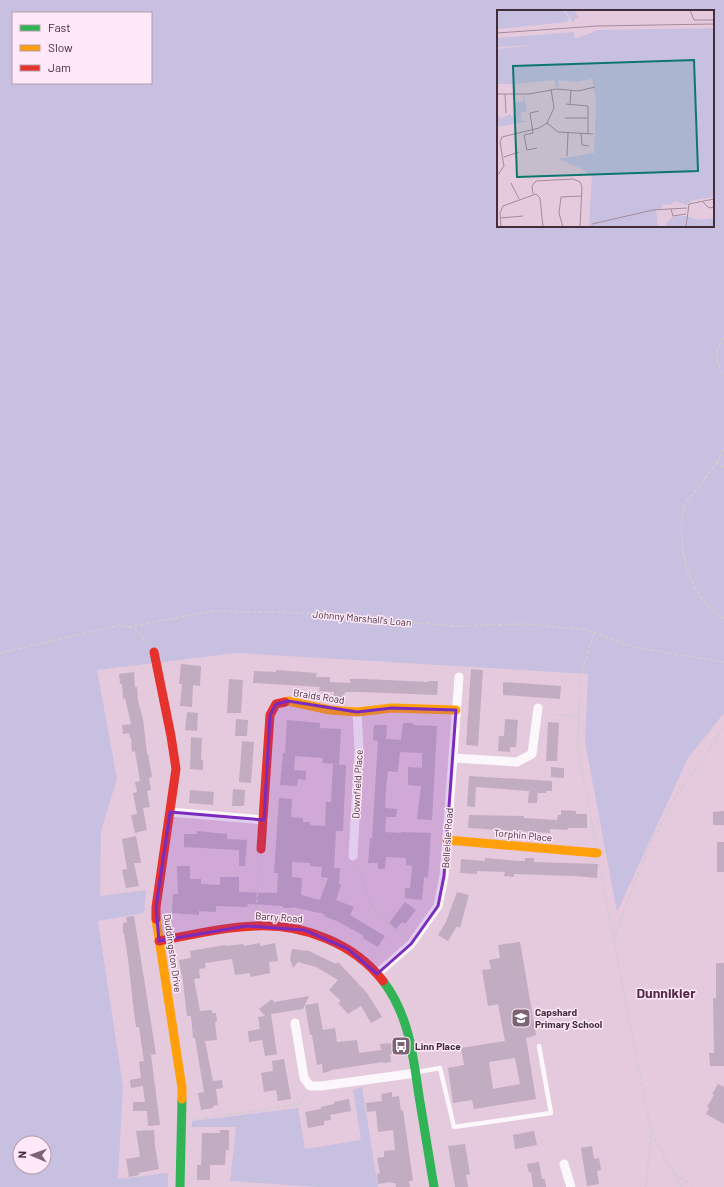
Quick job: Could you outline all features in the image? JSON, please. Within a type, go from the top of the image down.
[{"type":"street","name":"Duddingston Drive","points":[[154,652],[176,769],[156,907],[156,924],[182,1088],[180,1187]]},
{"type":"street","name":"Belleisle Road","points":[[377,974],[411,944],[438,906],[444,876],[459,677]]},
{"type":"street","name":"Braids Road","points":[[261,849],[270,715],[276,704],[288,701],[330,710],[357,712],[392,708],[456,710]]},
{"type":"street","points":[[453,758],[517,762],[532,754],[538,711]]},
{"type":"street","name":"Downfield Place","points":[[353,856],[359,750],[357,712]]},
{"type":"street","points":[[170,812],[264,820]]},
{"type":"street","name":"Torphin Place","points":[[447,840],[598,853]]},
{"type":"street","name":"Barry Road","points":[[159,941],[246,926],[285,927],[304,930],[330,939],[348,949],[362,960],[377,974],[389,990],[400,1008],[408,1031],[434,1187]]},
{"type":"street","points":[[295,1023],[304,1078],[310,1086],[321,1086],[416,1073]]},
{"type":"street","points":[[564,1164],[571,1187]]},
{"type":"lane","points":[[416,1073],[440,1068],[454,1128],[551,1113],[539,1046]]},
{"type":"path","points":[[724,337],[716,352],[719,367],[724,376]]},
{"type":"path","points":[[724,449],[717,463],[684,505],[682,538],[686,563],[696,591],[710,607],[724,618]]},
{"type":"path","points":[[717,463],[724,467]]},
{"type":"path","name":"Johnny Marshall's Loan","points":[[0,653],[120,625],[128,627],[212,611],[307,613],[453,626],[524,624],[587,630],[633,647],[724,662]]},
{"type":"path","points":[[128,627],[135,629],[154,652]]},
{"type":"path","points":[[594,633],[580,679],[578,750],[613,940],[651,1132],[646,1187]]},
{"type":"path","points":[[538,711],[579,716]]},
{"type":"path","points":[[613,940],[649,846],[678,793],[707,753],[724,726]]},
{"type":"path","points":[[255,926],[261,849]]},
{"type":"path","points":[[353,856],[373,908],[411,944]]},
{"type":"path","points":[[181,1122],[299,1104],[310,1086]]},
{"type":"path","points":[[651,1132],[682,1187]]},
{"type":"path","points":[[674,1173],[694,1187]]},
{"type":"highlighted area","points":[[288,701],[357,712],[392,708],[456,710],[444,876],[438,906],[411,944],[377,974],[348,949],[304,930],[246,926],[159,941],[156,907],[170,812],[264,820],[270,715],[276,704]]},
{"type":"shaded area","points":[[0,0],[724,0],[724,713],[688,758],[617,912],[585,742],[588,674],[236,653],[97,670],[117,779],[101,831],[100,896],[146,890],[144,913],[98,921],[123,1087],[118,1179],[168,1173],[168,1187],[0,1187]]},
{"type":"shaded area","points":[[362,1087],[378,1187],[318,1187],[230,1181],[236,1127],[192,1127],[192,1121],[298,1108],[305,1149],[361,1140],[353,1090]]},
{"type":"building","points":[[181,664],[201,666],[200,686],[193,685],[192,707],[180,706],[182,684],[179,684]]},
{"type":"building","points":[[471,669],[483,670],[478,746],[466,745]]},
{"type":"building","points":[[276,670],[317,673],[316,677],[330,677],[330,682],[350,683],[350,679],[428,682],[438,681],[437,695],[345,692],[344,697],[334,697],[334,692],[319,691],[320,687],[253,683],[254,671],[276,672]]},
{"type":"building","points":[[134,672],[135,687],[137,687],[138,701],[143,719],[147,754],[152,777],[149,778],[151,790],[147,791],[150,807],[143,808],[147,830],[135,833],[131,815],[137,814],[133,793],[137,792],[135,782],[140,781],[135,751],[132,752],[131,738],[129,733],[123,734],[122,725],[131,724],[125,698],[123,699],[122,684],[120,684],[119,674]]},
{"type":"building","points":[[229,679],[243,680],[241,713],[227,713]]},
{"type":"building","points":[[503,682],[561,686],[560,699],[503,695]]},
{"type":"building","points":[[187,712],[198,713],[197,731],[185,730]]},
{"type":"building","points":[[236,719],[248,720],[247,736],[235,736]]},
{"type":"building","points":[[505,719],[518,720],[516,747],[510,747],[510,752],[498,751],[499,736],[504,736]]},
{"type":"building","points":[[287,720],[320,723],[320,728],[341,729],[339,764],[322,763],[323,758],[295,756],[294,770],[306,771],[306,780],[298,779],[297,786],[280,785],[283,753],[285,753]]},
{"type":"building","points":[[548,722],[559,723],[557,761],[546,761]]},
{"type":"building","points":[[403,723],[437,726],[432,820],[417,819],[421,786],[408,785],[408,767],[422,768],[422,753],[400,752],[398,772],[388,771],[386,788],[385,808],[397,809],[396,817],[386,817],[385,832],[431,833],[428,878],[424,877],[422,900],[405,898],[405,888],[410,888],[412,866],[406,865],[406,858],[386,857],[385,869],[378,869],[378,863],[368,863],[370,838],[372,839],[378,741],[373,740],[374,725],[387,725],[386,739],[401,740]]},
{"type":"building","points":[[191,737],[202,738],[201,760],[203,760],[203,770],[190,769]]},
{"type":"building","points":[[242,741],[254,742],[251,783],[239,782]]},
{"type":"building","points":[[333,764],[346,765],[343,831],[336,831],[334,868],[340,868],[339,884],[341,885],[336,900],[354,907],[350,915],[385,936],[378,947],[363,938],[364,936],[339,922],[324,916],[324,914],[292,907],[283,908],[283,906],[248,904],[247,907],[216,906],[216,912],[199,911],[199,915],[172,913],[173,894],[178,894],[177,866],[190,866],[190,879],[201,879],[201,884],[220,885],[220,877],[239,877],[239,892],[277,893],[278,873],[274,873],[279,798],[292,799],[291,817],[303,818],[303,822],[310,822],[310,825],[325,826],[326,802],[331,802]],"holes":[[[292,862],[310,863],[310,866],[322,867],[321,877],[328,878],[320,900],[301,895],[302,878],[292,877]]]},
{"type":"building","points":[[551,767],[564,768],[564,778],[551,777]]},
{"type":"building","points":[[469,776],[552,781],[552,791],[538,793],[537,803],[528,803],[529,791],[476,787],[475,807],[467,806]]},
{"type":"building","points":[[233,789],[245,790],[244,806],[232,806]]},
{"type":"building","points":[[190,790],[214,792],[213,805],[189,803]]},
{"type":"building","points":[[561,810],[576,811],[576,814],[587,814],[587,828],[568,828],[567,830],[550,829],[550,833],[468,828],[469,815],[524,816],[524,818],[557,820],[558,815],[561,815]]},
{"type":"building","points":[[724,811],[724,825],[713,825],[713,812]]},
{"type":"building","points":[[197,831],[227,834],[227,839],[247,840],[245,866],[239,866],[239,850],[184,847],[184,834],[197,834]]},
{"type":"building","points":[[136,836],[141,863],[134,863],[139,886],[126,888],[122,870],[127,869],[122,839]]},
{"type":"building","points":[[717,842],[724,842],[724,872],[717,872]]},
{"type":"building","points":[[485,858],[525,861],[525,858],[534,858],[534,862],[598,864],[597,878],[514,874],[514,877],[504,876],[505,872],[477,871],[477,874],[460,873],[461,859],[485,861]]},
{"type":"building","points":[[457,892],[469,895],[460,928],[457,926],[448,941],[438,935],[446,922]]},
{"type":"building","points":[[405,902],[416,910],[405,924],[402,922],[396,929],[389,923]]},
{"type":"building","points":[[134,916],[156,1054],[151,1055],[160,1125],[148,1126],[147,1111],[133,1111],[133,1102],[145,1102],[143,1086],[131,1088],[130,1080],[141,1078],[139,1062],[144,1061],[139,1027],[136,1027],[128,959],[123,933],[123,923],[127,922],[126,917]]},
{"type":"building","points":[[520,942],[536,1035],[526,1038],[536,1099],[474,1109],[472,1100],[453,1103],[448,1068],[464,1065],[461,1048],[505,1041],[498,1004],[488,1006],[482,970],[491,969],[489,960],[500,958],[498,945]],"holes":[[[515,1058],[520,1084],[493,1089],[489,1062]]]},
{"type":"building","points":[[260,943],[260,946],[275,943],[278,961],[269,962],[270,973],[250,977],[250,973],[235,975],[232,959],[205,963],[206,968],[199,969],[200,978],[194,979],[200,1011],[212,1010],[212,1013],[216,1013],[217,1021],[215,1022],[217,1040],[205,1041],[213,1081],[222,1080],[223,1088],[216,1089],[218,1105],[213,1106],[213,1108],[201,1110],[198,1093],[204,1092],[195,1038],[193,1038],[191,1016],[187,1016],[179,960],[191,958],[190,951],[225,945],[243,944],[244,946]]},
{"type":"building","points":[[292,949],[307,950],[336,964],[338,962],[367,993],[382,1017],[371,1023],[361,1006],[348,1014],[338,1003],[341,1001],[329,990],[338,980],[316,967],[298,962],[293,968],[290,959]]},
{"type":"building","points":[[716,963],[724,963],[724,1066],[710,1066],[709,1053],[714,1053],[713,998],[716,998]]},
{"type":"building","points":[[309,996],[303,1009],[271,1014],[277,1054],[265,1056],[262,1040],[249,1042],[248,1031],[260,1029],[258,1017],[265,1016],[259,1009],[272,999],[274,1002]]},
{"type":"building","points":[[318,1003],[323,1030],[335,1028],[337,1042],[357,1040],[359,1053],[381,1050],[380,1044],[393,1043],[394,1053],[390,1054],[391,1062],[331,1070],[323,1073],[322,1064],[317,1065],[305,1005]]},
{"type":"building","points":[[284,1059],[291,1099],[278,1101],[276,1090],[264,1092],[261,1073],[273,1071],[272,1061]]},
{"type":"building","points":[[718,1084],[724,1087],[724,1124],[706,1114],[709,1108],[707,1107],[714,1095],[712,1094]]},
{"type":"building","points":[[392,1092],[392,1097],[399,1096],[401,1111],[403,1110],[413,1181],[409,1181],[410,1187],[396,1187],[395,1183],[391,1182],[378,1184],[377,1174],[380,1173],[377,1158],[384,1157],[384,1151],[395,1150],[393,1130],[378,1132],[376,1111],[367,1112],[366,1103],[382,1101],[381,1094]]},
{"type":"building","points":[[349,1099],[351,1111],[330,1115],[331,1120],[324,1121],[324,1125],[308,1128],[305,1112],[321,1109],[321,1107],[334,1104],[334,1102]]},
{"type":"building","points":[[154,1130],[159,1169],[139,1173],[139,1175],[129,1177],[126,1159],[140,1157],[136,1131]]},
{"type":"building","points":[[220,1130],[229,1130],[229,1150],[226,1150],[225,1165],[210,1165],[210,1180],[197,1180],[197,1165],[201,1165],[202,1133],[220,1133]]},
{"type":"building","points":[[534,1131],[537,1145],[515,1149],[513,1135]]},
{"type":"building","points":[[465,1144],[470,1174],[466,1175],[468,1187],[455,1187],[448,1146]]},
{"type":"building","points":[[592,1146],[594,1159],[599,1158],[601,1170],[597,1171],[599,1184],[587,1186],[581,1148]]},
{"type":"building","points":[[539,1162],[542,1179],[545,1179],[546,1187],[533,1187],[531,1172],[529,1173],[527,1164]]},
{"type":"traffic: fast","points":[[383,981],[399,1008],[412,1051],[434,1187]]},
{"type":"traffic: fast","points":[[180,1187],[182,1099]]},
{"type":"traffic: slow","points":[[285,702],[288,701],[330,710],[357,712],[392,708],[456,710]]},
{"type":"traffic: slow","points":[[447,840],[597,853]]},
{"type":"traffic: slow","points":[[156,919],[182,1088],[182,1099]]},
{"type":"traffic: jam","points":[[154,652],[176,769],[156,907],[156,919]]},
{"type":"traffic: jam","points":[[261,849],[270,715],[276,704],[285,702]]},
{"type":"traffic: jam","points":[[159,941],[231,928],[256,926],[292,928],[326,938],[342,946],[358,956],[383,981]]},
{"type":"place","name":"Capshard Primary School","points":[[521,1018]]},
{"type":"place","name":"Linn Place","points":[[401,1046]]},
{"type":"district","name":"Dunnikier","points":[[666,992]]}]
